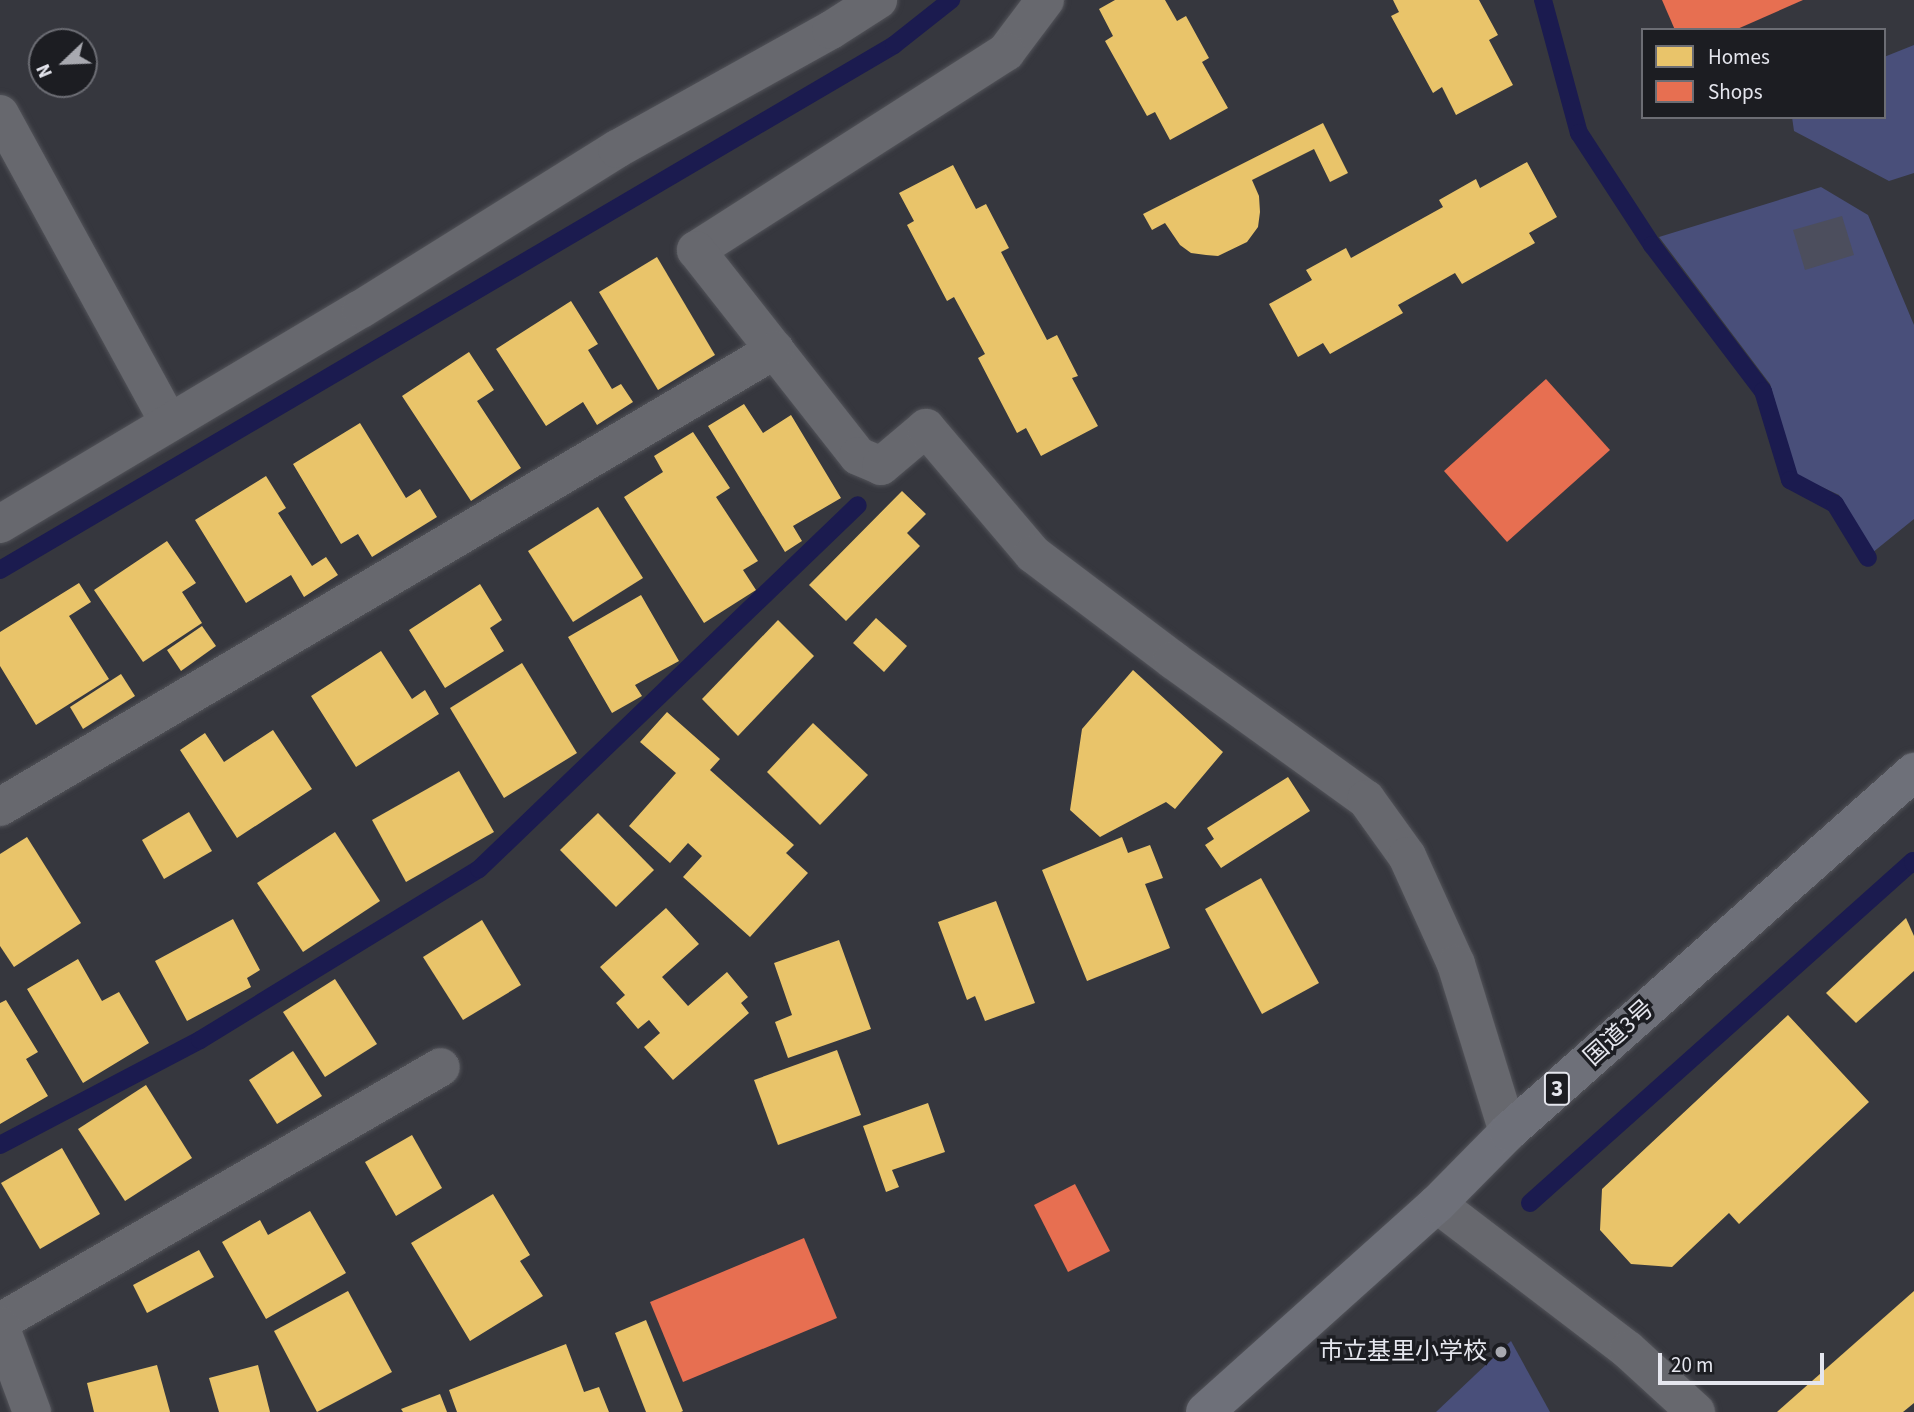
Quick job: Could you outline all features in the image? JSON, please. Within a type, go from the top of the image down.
[{"type":"highway","name":"国道3号","points":[[1205,1412],[1437,1204],[1508,1132],[1914,772]]},
{"type":"street","points":[[0,524],[361,309],[617,149],[831,30],[878,0]]},
{"type":"street","points":[[1045,0],[1006,52],[696,250],[858,456],[881,466],[926,428],[1033,554],[1173,660],[1366,799],[1407,856],[1456,964],[1508,1132]]},
{"type":"street","points":[[0,114],[169,424]]},
{"type":"street","points":[[0,807],[775,350]]},
{"type":"street","points":[[32,1412],[0,1324],[441,1067]]},
{"type":"street","points":[[1437,1204],[1628,1350],[1696,1412]]},
{"type":"shaded area","points":[[1914,45],[1914,173],[1889,181],[1794,131],[1792,119],[1886,119],[1886,56]]},
{"type":"shaded area","points":[[1821,187],[1868,215],[1914,325],[1914,519],[1872,553],[1839,495],[1796,475],[1770,384],[1659,237]]},
{"type":"shaded area","points":[[1511,1341],[1550,1412],[1436,1412]]},
{"type":"building: Homes","points":[[1115,0],[1165,0],[1177,21],[1186,16],[1209,58],[1202,62],[1228,108],[1170,140],[1155,112],[1147,116],[1105,41],[1113,36],[1099,9]]},
{"type":"building: Homes","points":[[1393,0],[1479,0],[1498,35],[1489,40],[1513,85],[1456,115],[1442,87],[1433,93],[1391,16],[1399,12]]},
{"type":"building: Homes","points":[[1323,123],[1348,173],[1330,182],[1314,149],[1252,180],[1259,196],[1260,212],[1258,227],[1247,242],[1218,256],[1206,255],[1191,253],[1180,245],[1165,223],[1152,230],[1143,214]]},
{"type":"building: Homes","points":[[1527,162],[1557,217],[1529,233],[1535,243],[1462,284],[1455,273],[1398,305],[1403,313],[1330,354],[1323,343],[1298,357],[1269,304],[1312,280],[1306,270],[1346,248],[1351,258],[1443,207],[1439,200],[1476,179],[1480,188]]},
{"type":"building: Homes","points":[[953,165],[976,209],[986,204],[1009,248],[1001,252],[1047,340],[1057,335],[1078,376],[1072,378],[1098,426],[1041,456],[1026,428],[1017,433],[978,358],[985,354],[954,297],[947,301],[907,225],[914,221],[899,193]]},
{"type":"building: Homes","points":[[657,257],[715,355],[658,390],[599,292]]},
{"type":"building: Homes","points":[[571,301],[598,344],[588,350],[612,389],[621,384],[633,402],[597,425],[583,402],[546,426],[496,349]]},
{"type":"building: Homes","points":[[469,352],[494,390],[477,401],[521,468],[471,501],[402,396]]},
{"type":"building: Homes","points":[[744,404],[763,433],[791,415],[841,498],[793,526],[802,541],[785,552],[708,426]]},
{"type":"building: Homes","points":[[360,423],[406,498],[420,489],[437,517],[372,557],[358,534],[341,544],[293,464]]},
{"type":"building: Homes","points":[[693,432],[730,488],[716,497],[758,561],[743,570],[756,590],[704,623],[624,497],[663,472],[654,456]]},
{"type":"building: Homes","points":[[266,476],[286,508],[278,513],[312,566],[326,557],[338,575],[304,597],[291,575],[246,603],[195,520]]},
{"type":"building: Homes","points":[[902,491],[926,514],[907,533],[920,546],[846,621],[809,585]]},
{"type":"building: Homes","points":[[598,507],[643,578],[573,622],[528,551]]},
{"type":"building: Homes","points":[[167,541],[196,583],[182,592],[202,623],[143,662],[94,590]]},
{"type":"building: Homes","points":[[79,583],[91,602],[69,616],[109,679],[36,725],[0,666],[0,632]]},
{"type":"building: Homes","points":[[480,584],[502,620],[490,628],[504,651],[445,688],[409,630]]},
{"type":"building: Homes","points":[[641,595],[679,661],[635,685],[642,696],[612,713],[568,637]]},
{"type":"building: Homes","points":[[876,618],[907,646],[884,672],[853,643]]},
{"type":"building: Homes","points":[[778,620],[814,656],[738,736],[702,699]]},
{"type":"building: Homes","points":[[202,626],[216,646],[181,671],[167,650]]},
{"type":"building: Homes","points":[[381,651],[412,699],[425,690],[439,714],[356,767],[311,696]]},
{"type":"building: Homes","points":[[522,663],[577,753],[504,798],[450,708]]},
{"type":"building: Homes","points":[[1133,670],[1223,752],[1175,809],[1166,802],[1100,837],[1070,810],[1082,729]]},
{"type":"building: Homes","points":[[121,674],[135,696],[83,729],[70,707]]},
{"type":"building: Homes","points":[[667,712],[720,759],[710,770],[794,845],[786,853],[808,873],[750,937],[683,877],[702,856],[688,843],[670,863],[629,826],[676,773],[640,742]]},
{"type":"building: Homes","points":[[813,723],[868,775],[820,825],[767,772]]},
{"type":"building: Homes","points":[[273,730],[312,789],[237,838],[180,750],[205,733],[224,762]]},
{"type":"building: Homes","points":[[459,771],[494,832],[406,882],[372,820]]},
{"type":"building: Homes","points":[[1288,777],[1310,811],[1221,868],[1205,845],[1214,839],[1207,828]]},
{"type":"building: Homes","points":[[189,812],[212,851],[164,879],[142,840]]},
{"type":"building: Homes","points":[[598,813],[654,870],[616,907],[560,850]]},
{"type":"building: Homes","points":[[335,832],[380,901],[303,952],[257,883]]},
{"type":"building: Homes","points":[[27,837],[81,923],[14,967],[0,946],[0,854]]},
{"type":"building: Homes","points":[[1122,837],[1128,853],[1150,845],[1163,878],[1145,884],[1170,948],[1087,981],[1042,870]]},
{"type":"building: Homes","points":[[1261,878],[1319,983],[1262,1014],[1205,909]]},
{"type":"building: Homes","points":[[996,901],[1035,1003],[985,1021],[975,996],[967,1000],[938,922]]},
{"type":"building: Homes","points":[[666,908],[699,944],[662,977],[688,1006],[727,972],[748,997],[741,1003],[749,1013],[673,1080],[644,1047],[660,1033],[649,1020],[638,1029],[616,1003],[625,995],[600,967]]},
{"type":"building: Homes","points":[[1906,918],[1914,936],[1914,971],[1856,1023],[1826,993]]},
{"type":"building: Homes","points":[[233,919],[260,970],[247,978],[251,987],[187,1021],[155,961]]},
{"type":"building: Homes","points":[[482,920],[521,985],[463,1020],[423,957]]},
{"type":"building: Homes","points":[[839,940],[871,1029],[788,1058],[775,1022],[792,1015],[774,963]]},
{"type":"building: Homes","points":[[78,959],[102,1001],[119,992],[149,1043],[83,1083],[27,989]]},
{"type":"building: Homes","points":[[335,979],[377,1044],[325,1077],[283,1012]]},
{"type":"building: Homes","points":[[6,1000],[38,1052],[26,1059],[48,1096],[0,1124],[0,1003]]},
{"type":"building: Homes","points":[[1788,1015],[1869,1102],[1739,1224],[1729,1213],[1672,1267],[1631,1264],[1600,1230],[1602,1189]]},
{"type":"building: Homes","points":[[837,1050],[861,1115],[778,1145],[754,1080]]},
{"type":"building: Homes","points":[[293,1051],[322,1096],[277,1124],[249,1080]]},
{"type":"building: Homes","points":[[146,1085],[192,1158],[125,1201],[78,1129]]},
{"type":"building: Homes","points":[[928,1103],[945,1152],[892,1170],[899,1187],[886,1192],[863,1126]]},
{"type":"building: Homes","points":[[412,1135],[442,1188],[396,1216],[365,1162]]},
{"type":"building: Homes","points":[[62,1148],[100,1214],[40,1249],[1,1183]]},
{"type":"building: Homes","points":[[493,1194],[530,1255],[520,1261],[543,1296],[470,1341],[411,1243]]},
{"type":"building: Homes","points":[[310,1211],[346,1273],[266,1319],[222,1242],[260,1220],[268,1235]]},
{"type":"building: Homes","points":[[199,1250],[214,1277],[147,1313],[133,1285]]},
{"type":"building: Homes","points":[[348,1291],[392,1372],[317,1412],[274,1331]]},
{"type":"building: Homes","points":[[1914,1291],[1914,1403],[1903,1412],[1777,1412]]},
{"type":"building: Homes","points":[[646,1320],[683,1411],[681,1412],[646,1412],[615,1333]]},
{"type":"building: Homes","points":[[566,1344],[584,1392],[599,1387],[609,1412],[457,1412],[449,1390]]},
{"type":"building: Homes","points":[[157,1365],[170,1412],[94,1412],[87,1383]]},
{"type":"building: Homes","points":[[258,1365],[270,1412],[219,1412],[209,1378]]},
{"type":"building: Homes","points":[[440,1394],[447,1412],[403,1412],[401,1409]]},
{"type":"building: Shops","points":[[1662,0],[1803,0],[1740,28],[1674,28]]},
{"type":"building: Shops","points":[[1546,379],[1610,450],[1507,542],[1444,471]]},
{"type":"building: Shops","points":[[1075,1184],[1110,1251],[1068,1272],[1034,1205]]},
{"type":"building: Shops","points":[[804,1238],[837,1318],[683,1382],[650,1302]]},
{"type":"building: Other","points":[[1842,216],[1854,255],[1805,270],[1793,230]]},
{"type":"waterway","points":[[0,570],[894,45],[951,0]]},
{"type":"waterway","points":[[1543,0],[1579,133],[1652,245],[1763,391],[1790,480],[1835,504],[1868,558]]},
{"type":"waterway","points":[[0,1145],[200,1040],[479,869],[858,505]]},
{"type":"waterway","points":[[1530,1203],[1913,861],[1914,864]]},
{"type":"place","name":"市立基里小学校","points":[[1501,1352]]}]
